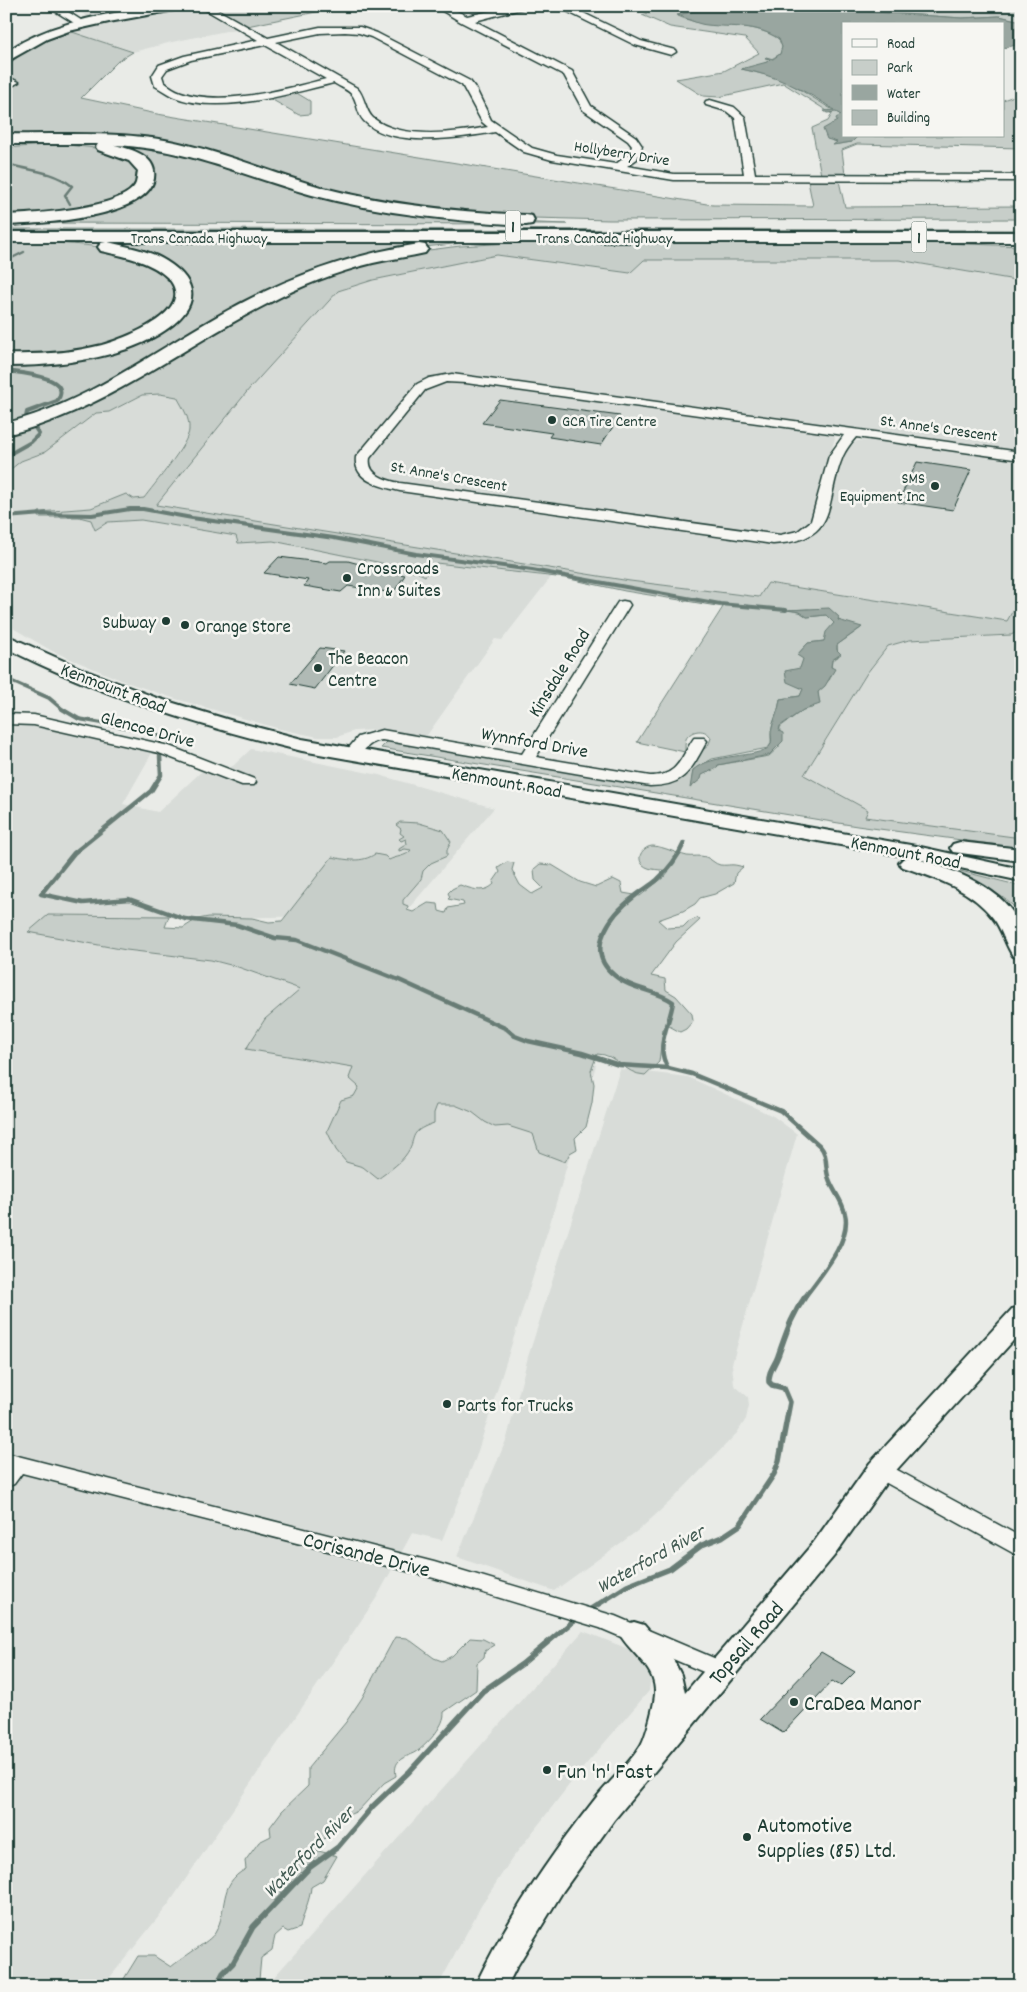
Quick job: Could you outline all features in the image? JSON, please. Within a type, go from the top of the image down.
[{"type":"highway","points":[[6,140],[98,146],[128,154],[144,167],[146,174],[145,182],[131,196],[99,209],[60,216],[6,220]]},
{"type":"highway","points":[[6,140],[124,141],[164,145],[332,195],[391,207],[447,214],[573,222],[778,223],[836,240],[957,241],[1021,245]]},
{"type":"highway","points":[[6,146],[53,142]]},
{"type":"highway","points":[[6,430],[38,421],[74,406],[284,288],[326,271],[376,257],[425,248],[494,242],[796,240],[816,223],[1021,221]]},
{"type":"highway","name":"Trans Canada Highway","points":[[6,226],[805,231],[1021,237]]},
{"type":"highway","name":"Trans Canada Highway","points":[[6,238],[805,231],[1021,227]]},
{"type":"highway","points":[[6,238],[106,246],[134,253],[158,263],[173,272],[183,286],[185,293],[181,307],[167,322],[123,344],[69,356],[6,360]]},
{"type":"main road","points":[[6,50],[46,34],[82,24],[175,6]]},
{"type":"main road","points":[[6,58],[25,44]]},
{"type":"main road","name":"Kenmount Road","points":[[6,641],[63,668],[155,703],[265,737],[352,756],[874,844],[1021,875]]},
{"type":"main road","points":[[820,836],[912,842],[1021,855]]},
{"type":"main road","points":[[874,844],[899,858],[957,880],[982,895],[994,904],[1006,918],[1021,951]]},
{"type":"main road","name":"Topsail Road","points":[[491,1986],[504,1959],[552,1882],[603,1810],[824,1549],[880,1470],[1021,1315]]},
{"type":"main road","points":[[621,1628],[660,1664],[669,1683],[670,1694],[655,1748]]},
{"type":"street","points":[[52,6],[82,24]]},
{"type":"street","points":[[204,6],[358,94],[368,120],[386,129],[430,136],[456,136],[496,129]]},
{"type":"street","points":[[439,6],[568,73],[587,108],[632,140],[637,146],[633,157],[618,168]]},
{"type":"street","points":[[464,20],[527,6]]},
{"type":"street","points":[[561,6],[638,43],[671,52]]},
{"type":"street","name":"Hollyberry Drive","points":[[336,80],[257,97],[221,100],[195,98],[176,93],[163,88],[157,80],[159,72],[163,67],[179,60],[328,30],[353,30],[374,35],[466,83],[471,89],[485,120],[522,147],[535,153],[674,177],[1021,178]]},
{"type":"street","points":[[710,103],[730,109],[740,117],[750,178]]},
{"type":"street","name":"St. Anne's Crescent","points":[[853,432],[840,447],[836,456],[818,522],[813,528],[798,537],[773,540],[400,487],[372,477],[365,472],[361,462],[363,457],[421,387],[433,380],[443,378],[467,379],[853,432],[1021,456]]},
{"type":"street","name":"Kinsdale Road","points":[[526,760],[623,605]]},
{"type":"street","name":"Glencoe Drive","points":[[6,719],[34,720],[164,749],[248,782]]},
{"type":"street","name":"Wynnford Drive","points":[[352,756],[364,739],[382,735],[641,779],[666,781],[678,775],[699,741]]},
{"type":"street","name":"Corisande Drive","points":[[10,1468],[434,1570],[621,1628],[720,1670]]},
{"type":"street","points":[[880,1470],[1021,1547]]},
{"type":"shaded area","points":[[70,6],[149,6],[90,18]]},
{"type":"shaded area","points":[[196,7],[236,29],[133,52],[69,31]]},
{"type":"shaded area","points":[[497,255],[630,273],[643,260],[899,260],[1021,281],[1021,453],[448,375],[424,379],[418,384],[358,455],[355,465],[357,470],[368,480],[402,490],[768,544],[807,538],[821,528],[827,517],[845,451],[857,441],[881,439],[1021,459],[1021,596],[1007,621],[768,583],[759,597],[630,581],[155,506],[250,388],[338,291],[373,280]]},
{"type":"shaded area","points":[[446,380],[826,432],[833,434],[835,438],[811,521],[807,526],[794,533],[776,537],[406,485],[388,480],[375,473],[368,466],[369,457],[423,390]]},
{"type":"shaded area","points":[[160,394],[177,397],[188,417],[190,432],[144,498],[111,499],[91,508],[39,512],[38,517],[79,517],[91,520],[95,530],[108,522],[140,520],[237,536],[239,543],[273,541],[377,562],[417,572],[425,576],[436,563],[551,577],[502,640],[495,639],[425,738],[375,730],[354,731],[337,737],[318,737],[280,729],[176,699],[123,681],[52,651],[6,624],[6,516],[15,514],[6,499],[6,473],[21,461],[45,452],[96,413],[109,412],[142,395]]},
{"type":"shaded area","points":[[1021,630],[1021,838],[865,817],[868,810],[804,776],[867,673],[888,646],[909,640],[1005,636]]},
{"type":"shaded area","points":[[6,723],[19,723],[152,753],[123,804],[158,812],[201,772],[217,772],[233,766],[251,749],[379,775],[494,808],[404,914],[231,918],[48,915],[73,940],[126,950],[211,960],[238,967],[300,989],[265,1019],[247,1049],[388,989],[596,1065],[551,1220],[476,1457],[442,1540],[412,1533],[377,1597],[168,1905],[103,1986],[6,1986]]},
{"type":"shaded area","points":[[620,1069],[688,1077],[773,1116],[797,1134],[732,1364],[734,1385],[748,1397],[749,1405],[746,1419],[737,1433],[675,1497],[640,1529],[554,1591],[457,1557],[507,1438],[528,1357]]},
{"type":"shaded area","points":[[583,1631],[626,1648],[642,1659],[648,1666],[651,1675],[649,1691],[576,1776],[511,1860],[481,1906],[438,1986],[266,1986]]},
{"type":"green space","points":[[211,6],[312,6],[321,11],[247,26]]},
{"type":"green space","points":[[672,6],[781,6],[770,8],[710,8],[678,16],[691,21],[755,29],[779,39],[782,47],[780,54],[763,64],[742,69],[778,78],[789,83],[841,115],[837,121],[833,140],[838,142],[838,144],[852,142],[856,138],[1004,138],[1004,100],[1014,96],[1015,91],[1021,90],[1021,148],[857,144],[842,150],[845,175],[821,175],[812,128],[828,121],[832,114],[783,83],[719,97],[703,96],[676,79],[724,71],[759,53],[745,38],[670,27],[642,15]]},
{"type":"green space","points":[[788,6],[1015,6],[1021,8],[1021,21],[999,16],[962,18]]},
{"type":"green space","points":[[69,31],[133,52],[118,61],[81,98],[157,114],[713,205],[813,206],[808,181],[839,181],[845,207],[1021,206],[1021,219],[610,220],[496,217],[444,212],[344,195],[181,146],[6,137],[6,66],[39,41]]},
{"type":"green space","points":[[295,92],[310,101],[310,114],[299,115],[269,98]]},
{"type":"green space","points":[[59,144],[104,149],[134,162],[141,177],[128,194],[93,208],[6,217],[6,148]]},
{"type":"green space","points":[[103,144],[153,146],[310,192],[512,222],[567,224],[6,223],[108,209],[152,173]]},
{"type":"green space","points":[[6,229],[1021,230],[1021,234],[6,233]]},
{"type":"green space","points":[[494,240],[413,248],[347,262],[91,394],[6,427],[6,362],[24,362],[152,335],[187,282],[111,245],[76,241]]},
{"type":"green space","points":[[6,242],[55,243],[109,248],[137,257],[177,282],[174,310],[135,336],[77,353],[6,357]]},
{"type":"green space","points":[[527,242],[913,242],[1021,246],[1021,281],[899,260],[644,260],[630,273],[497,255],[373,280],[338,291],[250,388],[156,505],[630,581],[759,597],[768,583],[1007,621],[1021,596],[1021,630],[1011,635],[909,640],[888,646],[867,673],[804,775],[868,810],[865,817],[1021,838],[1021,848],[857,826],[381,748],[389,740],[671,783],[683,777],[697,754],[708,746],[711,738],[709,735],[703,731],[691,733],[686,739],[685,752],[637,742],[723,607],[625,591],[565,578],[436,563],[425,576],[417,572],[377,562],[273,541],[238,543],[236,536],[141,520],[108,522],[95,530],[91,520],[79,517],[38,517],[39,512],[91,508],[126,494],[134,499],[144,498],[177,454],[189,430],[186,413],[177,397],[160,394],[142,395],[109,412],[96,413],[45,452],[21,461],[6,473],[6,432],[21,429],[299,284],[398,254],[460,246]],"holes":[[[808,609],[835,614],[839,617],[838,620],[861,628],[837,645],[838,657],[832,660],[830,679],[818,692],[819,701],[812,708],[803,710],[780,727],[779,747],[769,756],[718,765],[716,768],[692,778],[693,770],[712,759],[768,748],[771,744],[771,731],[780,699],[800,696],[803,689],[797,685],[804,658],[797,655],[808,643],[824,641],[834,623],[826,615],[807,617],[800,612],[789,610]]]},
{"type":"green space","points":[[400,822],[419,823],[443,830],[451,842],[447,850],[447,856],[431,863],[423,871],[421,879],[403,900],[403,904],[408,906],[407,910],[413,912],[428,903],[438,904],[439,911],[446,913],[448,908],[464,905],[463,902],[448,899],[450,897],[448,893],[460,885],[478,890],[490,887],[494,884],[493,882],[500,872],[498,868],[507,862],[514,863],[512,870],[520,885],[532,894],[543,888],[535,880],[534,869],[540,864],[552,865],[580,882],[596,887],[613,879],[621,883],[623,893],[640,896],[669,871],[649,868],[643,865],[640,855],[650,846],[687,856],[706,857],[720,865],[743,867],[736,873],[734,883],[715,894],[700,898],[695,904],[683,911],[658,920],[667,928],[683,927],[688,922],[697,918],[700,920],[676,942],[651,976],[665,979],[666,990],[676,996],[692,1014],[693,1021],[686,1029],[680,1032],[669,1026],[663,1029],[659,1062],[645,1075],[631,1071],[610,1057],[597,1054],[591,1071],[594,1084],[592,1103],[586,1127],[575,1138],[577,1149],[570,1153],[565,1162],[539,1152],[533,1134],[508,1126],[495,1127],[472,1112],[455,1105],[437,1105],[434,1113],[434,1123],[416,1133],[405,1156],[378,1179],[363,1167],[346,1162],[336,1150],[327,1131],[341,1100],[354,1096],[359,1087],[349,1078],[353,1067],[246,1049],[265,1019],[300,989],[238,967],[211,960],[126,950],[28,932],[48,915],[169,916],[165,927],[183,928],[197,919],[209,917],[252,918],[269,922],[282,921],[332,857],[360,860],[375,854],[385,856],[389,860],[409,852],[411,850],[399,851],[399,849],[407,844],[406,839],[401,841],[399,839],[404,836],[400,833],[401,829],[396,825]]},
{"type":"green space","points":[[936,865],[1021,886],[1021,914],[1003,897],[970,879]]},
{"type":"green space","points":[[395,1637],[407,1638],[434,1658],[442,1661],[452,1656],[470,1638],[483,1639],[495,1645],[485,1651],[484,1657],[477,1663],[476,1690],[444,1712],[442,1722],[432,1738],[417,1752],[401,1759],[396,1768],[396,1776],[384,1783],[358,1811],[341,1818],[315,1850],[337,1856],[323,1880],[311,1887],[300,1928],[288,1932],[283,1929],[275,1936],[272,1950],[261,1958],[259,1980],[249,1986],[103,1986],[107,1982],[122,1982],[138,1956],[154,1956],[171,1967],[215,1933],[231,1882],[246,1869],[245,1861],[259,1842],[271,1836],[270,1827],[282,1811],[308,1786],[308,1768],[346,1722],[362,1698]]},
{"type":"water","points":[[788,6],[962,18],[999,16],[1021,21],[1021,44],[1004,48],[1004,22],[842,22],[842,138],[856,138],[852,142],[833,145],[837,142],[827,139],[823,129],[837,121],[836,118],[841,115],[836,112],[827,113],[824,111],[834,110],[790,84],[766,75],[741,69],[767,62],[770,59],[766,57],[773,59],[780,54],[782,47],[779,39],[753,28],[703,24],[677,15],[709,8],[770,8]]},
{"type":"water","points":[[829,608],[839,617],[838,620],[862,627],[837,645],[837,650],[841,654],[832,660],[831,667],[835,669],[825,686],[818,692],[820,704],[803,710],[780,726],[779,731],[783,733],[783,741],[769,755],[718,765],[717,768],[702,775],[701,779],[690,788],[693,770],[701,765],[722,758],[755,753],[769,747],[780,699],[800,696],[803,689],[787,682],[785,671],[800,668],[803,659],[797,655],[808,643],[824,641],[826,632],[834,623],[826,615],[807,617],[800,612],[786,610]]},
{"type":"building","name":"GCR Tire Centre","points":[[500,400],[620,416],[601,445],[549,437],[552,433],[482,423]]},
{"type":"building","name":"SMS Equipment Inc","points":[[917,462],[971,470],[953,510],[898,502]]},
{"type":"building","name":"Crossroads Inn & Suites","points":[[279,557],[327,563],[330,561],[348,561],[363,565],[362,567],[405,575],[393,593],[348,586],[341,592],[304,586],[308,580],[264,573]]},
{"type":"building","name":"The Beacon Centre","points":[[320,648],[344,651],[315,689],[290,684]]},
{"type":"building","name":"CraDea Manor","points":[[821,1652],[855,1672],[841,1686],[832,1681],[783,1733],[760,1719],[811,1666],[809,1665]]},
{"type":"waterway","points":[[6,164],[49,174],[65,181],[72,186],[65,195],[70,204]]},
{"type":"waterway","points":[[6,261],[24,252]]},
{"type":"waterway","points":[[6,371],[43,377],[58,386],[61,393],[57,401],[27,412],[26,417]]},
{"type":"waterway","points":[[6,456],[31,442],[39,434],[35,428]]},
{"type":"waterway","points":[[6,517],[43,514],[92,515],[130,509],[143,509],[192,518],[334,538],[416,554],[532,570],[720,604],[786,610]]},
{"type":"waterway","points":[[6,679],[49,698],[62,709],[79,719],[142,730],[160,736],[161,741]]},
{"type":"waterway","points":[[160,756],[161,775],[151,791],[74,853],[41,894],[83,903],[129,899],[185,919],[237,925],[275,938],[297,940],[399,980],[507,1029],[515,1036],[528,1041],[582,1053],[619,1065],[668,1068]]},
{"type":"waterway","name":"Waterford River","points":[[668,1068],[662,1052],[664,1035],[673,1002],[660,995],[628,984],[614,975],[605,965],[601,955],[601,944],[604,933],[617,912],[665,872],[676,858],[684,843]]},
{"type":"waterway","name":"Waterford River","points":[[668,1068],[692,1074],[781,1111],[823,1150],[828,1175],[844,1209],[846,1225],[844,1236],[833,1258],[804,1298]]},
{"type":"waterway","name":"Waterford River","points":[[586,1612],[627,1586],[670,1569],[702,1545],[722,1537],[740,1525],[774,1474],[779,1461],[790,1402],[784,1388],[772,1385],[769,1382],[769,1378],[792,1318],[805,1297]]},
{"type":"waterway","name":"Waterford River","points":[[216,1986],[223,1973],[233,1963],[253,1927],[309,1868],[338,1847],[373,1806],[409,1772],[483,1691],[522,1664],[578,1617]]},
{"type":"place","name":"GCR Tire Centre","points":[[552,420]]},
{"type":"place","name":"SMS Equipment Inc","points":[[935,486]]},
{"type":"place","name":"Crossroads Inn & Suites","points":[[347,578]]},
{"type":"place","name":"Subway","points":[[166,621]]},
{"type":"place","name":"Orange Store","points":[[185,625]]},
{"type":"place","name":"The Beacon Centre","points":[[318,668]]},
{"type":"place","name":"Parts for Trucks","points":[[447,1404]]},
{"type":"place","name":"CraDea Manor","points":[[794,1702]]},
{"type":"place","name":"Fun 'n' Fast","points":[[547,1770]]},
{"type":"place","name":"Automotive Supplies (85) Ltd.","points":[[747,1837]]}]
